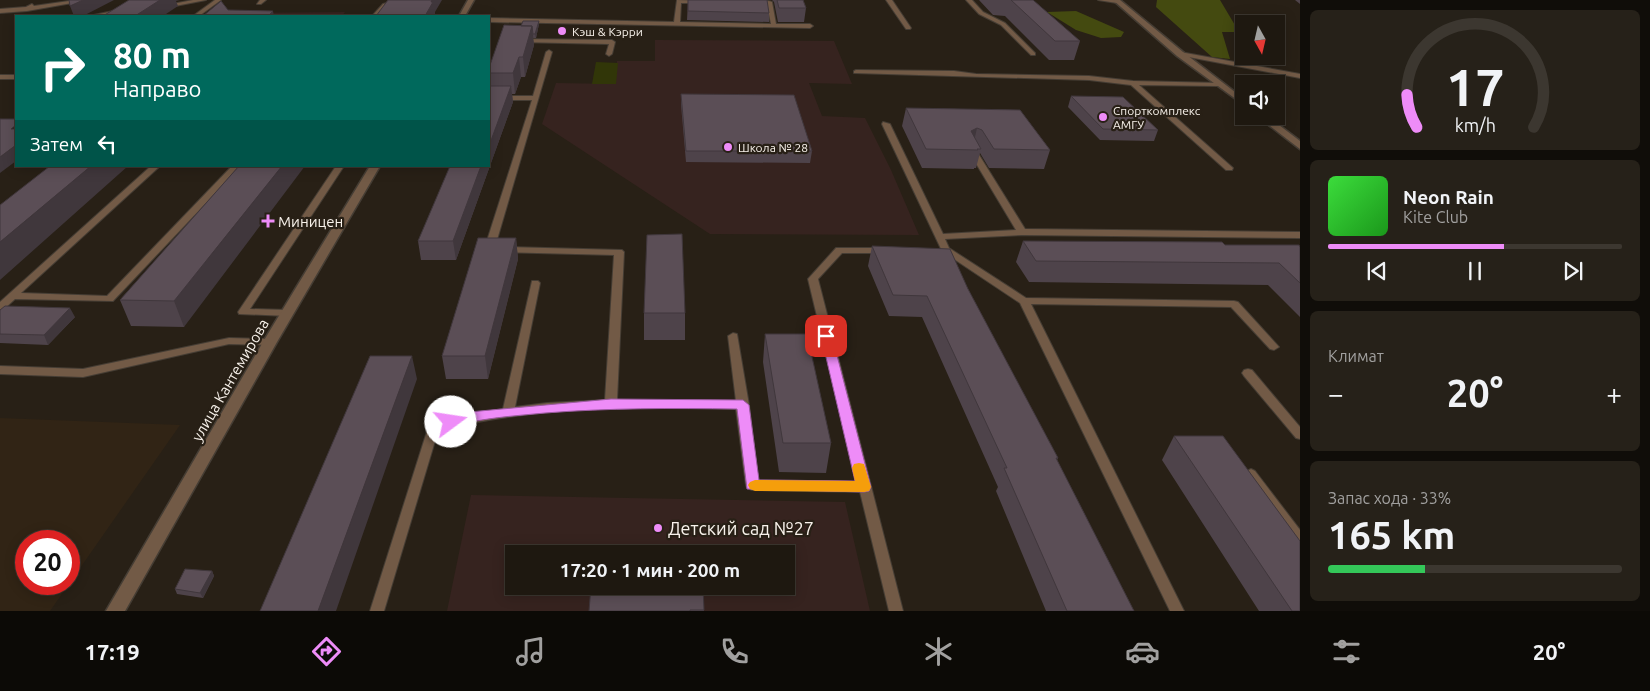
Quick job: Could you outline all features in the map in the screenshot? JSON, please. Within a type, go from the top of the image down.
[{"type":"street","points":[[463,15],[471,0]]},
{"type":"street","points":[[1117,0],[1180,54],[1235,96]]},
{"type":"street","points":[[1273,125],[1300,146]]},
{"type":"street","name":"улица Кантемирова","points":[[115,611],[270,342],[374,167]]},
{"type":"lane","points":[[27,8],[41,0]]},
{"type":"lane","points":[[0,12],[86,0]]},
{"type":"lane","points":[[157,7],[203,0]]},
{"type":"lane","points":[[197,15],[218,0]]},
{"type":"lane","points":[[376,15],[385,5],[407,0]]},
{"type":"lane","points":[[889,0],[908,28]]},
{"type":"lane","points":[[968,0],[982,13],[1003,24],[1033,54]]},
{"type":"lane","points":[[1100,0],[1117,0]]},
{"type":"lane","points":[[677,24],[679,1],[709,2]]},
{"type":"lane","points":[[749,2],[769,2],[774,26]]},
{"type":"lane","points":[[99,15],[129,11]]},
{"type":"lane","points":[[490,20],[810,26]]},
{"type":"lane","points":[[507,29],[511,21]]},
{"type":"lane","points":[[510,41],[612,42],[610,54]]},
{"type":"lane","points":[[549,52],[489,250],[618,252],[611,404]]},
{"type":"lane","points":[[1180,54],[1300,76]]},
{"type":"lane","points":[[856,72],[1089,78],[1133,83],[1218,84]]},
{"type":"lane","points":[[0,77],[15,77]]},
{"type":"lane","points":[[1133,83],[1229,168]]},
{"type":"lane","points":[[490,98],[536,98]]},
{"type":"lane","points":[[886,124],[940,237],[941,249],[1024,301],[1234,304],[1274,347]]},
{"type":"lane","points":[[972,150],[1022,232]]},
{"type":"lane","points":[[3,305],[155,167]]},
{"type":"lane","points":[[3,305],[13,296],[110,299],[236,167]]},
{"type":"lane","points":[[288,313],[243,312],[339,167]]},
{"type":"lane","points":[[940,237],[1022,232],[1300,235]]},
{"type":"lane","points":[[896,611],[813,279],[839,250],[897,250]]},
{"type":"lane","points":[[508,412],[536,283]]},
{"type":"lane","points":[[1024,301],[1177,611]]},
{"type":"lane","points":[[733,336],[752,485],[864,487]]},
{"type":"lane","points":[[0,370],[83,373],[229,341],[270,342]]},
{"type":"lane","points":[[1248,373],[1300,435]]},
{"type":"lane","points":[[377,611],[433,428],[469,417],[611,404],[743,405]]},
{"type":"lane","points":[[1251,474],[1300,540]]},
{"type":"shaded area","points":[[345,12],[343,15],[208,15],[211,13]]},
{"type":"shaded area","name":"Школа № 28","points":[[655,40],[834,41],[852,84],[809,83],[822,116],[865,118],[891,170],[919,235],[710,234],[542,124],[556,83],[615,84],[617,61],[655,61]]},
{"type":"shaded area","points":[[0,418],[180,425],[80,568],[80,530],[15,530],[15,595],[61,595],[50,611],[0,611]]},
{"type":"shaded area","name":"Детский сад №27","points":[[471,495],[845,502],[870,611],[447,611]]},
{"type":"green space","points":[[1157,0],[1220,0],[1235,25],[1235,32],[1222,32],[1230,59],[1212,57],[1156,7]]},
{"type":"green space","points":[[1076,11],[1124,32],[1121,37],[1101,38],[1076,30],[1047,12]]},
{"type":"green space","points":[[596,62],[618,63],[616,84],[592,84]]},
{"type":"building","points":[[69,0],[83,0],[70,6]]},
{"type":"building","points":[[129,0],[160,0],[137,15],[105,15]]},
{"type":"building","points":[[388,0],[432,0],[431,2],[433,2],[426,15],[377,15]]},
{"type":"building","points":[[688,0],[767,0],[769,13],[688,11]]},
{"type":"building","points":[[777,0],[803,0],[806,8],[779,8]]},
{"type":"building","points":[[1011,0],[1033,0],[1080,41],[1055,41]]},
{"type":"building","points":[[221,1],[228,10],[273,11],[269,15],[204,15]]},
{"type":"building","points":[[523,21],[539,21],[535,34],[533,34],[532,26],[521,26]]},
{"type":"building","points":[[504,25],[532,26],[523,57],[519,57],[513,73],[490,73],[490,65]]},
{"type":"building","points":[[490,86],[511,86],[490,143]]},
{"type":"building","points":[[681,94],[794,95],[812,151],[686,151]]},
{"type":"building","points":[[1071,96],[1123,97],[1158,130],[1103,129]]},
{"type":"building","points":[[906,108],[1020,110],[1050,150],[994,149],[982,130],[977,128],[971,131],[981,149],[926,149]]},
{"type":"building","points":[[0,119],[15,119],[15,126],[11,129],[15,129],[15,146],[0,157]]},
{"type":"building","points":[[49,167],[90,167],[0,242],[0,205]]},
{"type":"building","points":[[238,167],[281,167],[174,301],[120,300]]},
{"type":"building","points":[[450,167],[481,167],[453,241],[418,241]]},
{"type":"building","points":[[682,234],[685,313],[644,313],[647,235]]},
{"type":"building","points":[[478,238],[516,238],[485,356],[442,356]]},
{"type":"building","points":[[1023,241],[1222,242],[1225,245],[1299,245],[1300,283],[1279,263],[1036,261]]},
{"type":"building","points":[[872,246],[950,249],[968,289],[1058,458],[1056,458],[1134,611],[1067,611],[1004,468],[1007,468],[927,296],[893,295]]},
{"type":"building","points":[[5,306],[70,308],[44,335],[0,334],[0,310]]},
{"type":"building","points":[[765,334],[807,334],[831,443],[783,443]]},
{"type":"building","points":[[370,356],[412,356],[318,611],[260,611]]},
{"type":"building","points":[[1174,436],[1223,436],[1300,541],[1300,611],[1292,611]]},
{"type":"building","points":[[185,569],[212,571],[200,593],[175,589]]},
{"type":"building","points":[[590,595],[703,595],[704,610],[589,611]]},
{"type":"slow traffic","points":[[755,485],[864,487],[859,468]]},
{"type":"place","name":"Кэш & Кэрри","points":[[562,31]]},
{"type":"place","name":"Спорткомплекс АМГУ","points":[[1103,117]]},
{"type":"place","name":"Школа № 28","points":[[728,147]]},
{"type":"place","name":"Миницен","points":[[268,221]]},
{"type":"place","name":"Детский сад №27","points":[[658,528]]},
{"type":"route","points":[[451,422],[469,417],[508,412],[611,404],[743,405],[752,485],[864,487],[826,336]]}]
